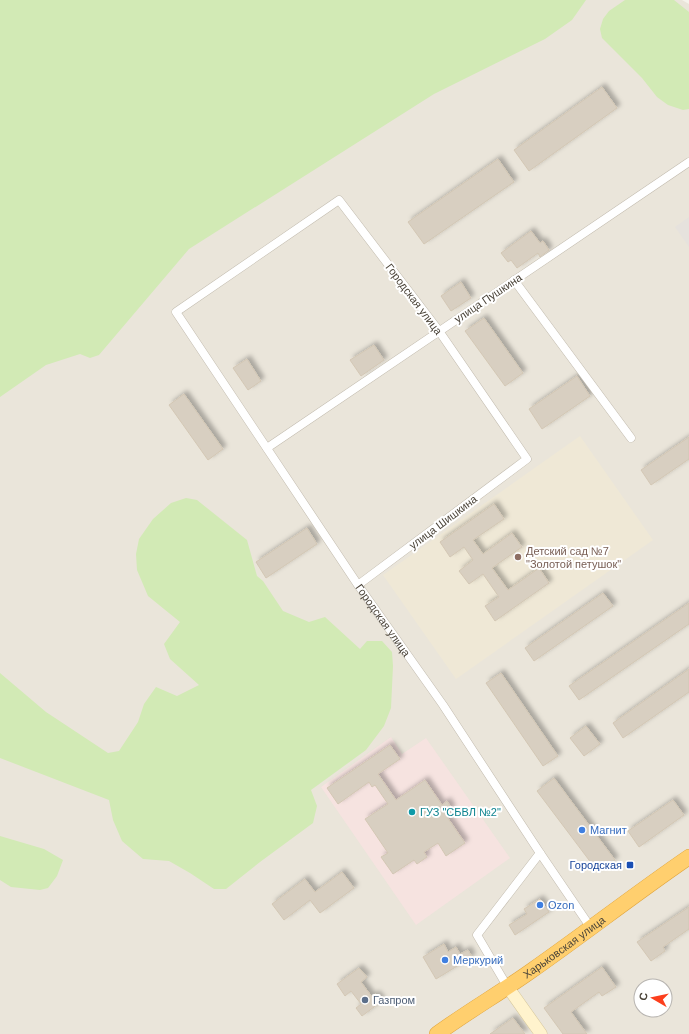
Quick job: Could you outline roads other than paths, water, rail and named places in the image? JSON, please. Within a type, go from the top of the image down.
[{"type":"highway","name":"Харьковская улица","points":[[437,1034],[530,972],[645,887],[689,857]]},
{"type":"street","name":"улица Пушкина","points":[[267,448],[689,162]]},
{"type":"street","name":"Городская улица","points":[[527,459],[439,331],[339,200],[176,312],[358,585],[443,705],[591,928]]},
{"type":"street","points":[[514,280],[631,438]]},
{"type":"street","name":"улица Шишкина","points":[[358,585],[527,459]]},
{"type":"street","points":[[540,853],[476,935],[507,986],[541,1034]]},
{"type":"place","name":"Детский сад №7 \"Золотой петушок\"","points":[[518,557]]},
{"type":"place","name":"ГУЗ \"СБВЛ №2\"","points":[[412,812]]},
{"type":"place","name":"Магнит","points":[[582,830]]},
{"type":"place","name":"Городская","points":[[630,865]]},
{"type":"place","name":"Ozon","points":[[540,905]]},
{"type":"place","name":"Меркурий","points":[[445,960]]},
{"type":"place","name":"Газпром","points":[[365,1000]]}]
